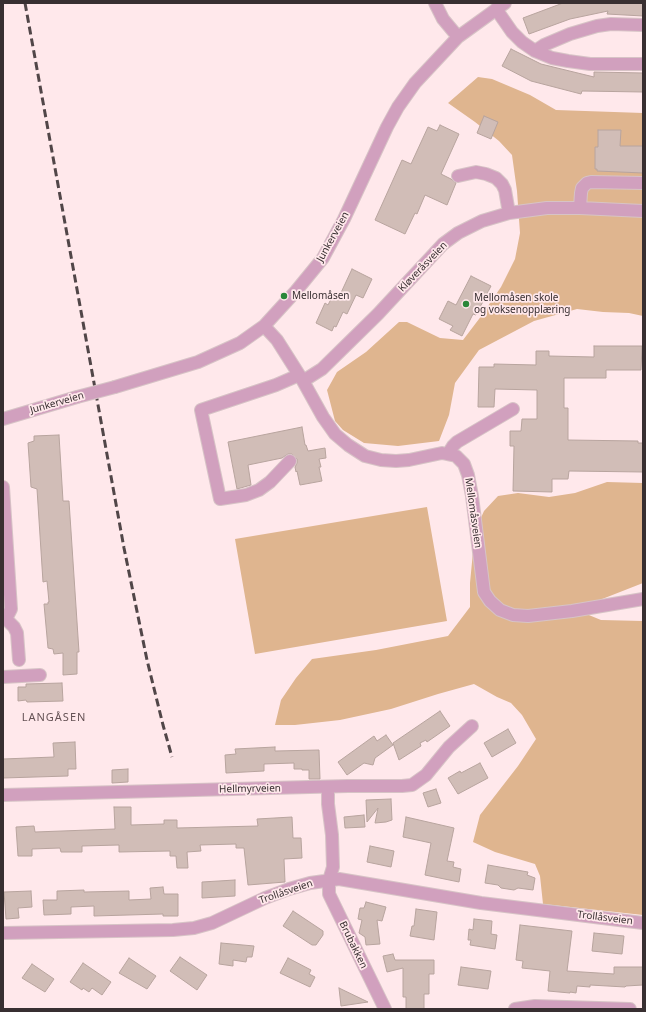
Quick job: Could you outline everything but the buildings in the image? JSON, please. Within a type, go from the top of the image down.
[{"type":"street","points":[[435,3],[443,19],[458,36]]},
{"type":"street","points":[[500,6],[512,32],[522,42],[536,51],[552,58],[590,64],[643,64]]},
{"type":"street","name":"Junkerveien","points":[[3,419],[198,362],[240,343],[264,326],[296,291],[323,258],[344,219],[386,127],[415,83],[458,36],[500,6]]},
{"type":"street","points":[[536,51],[544,45],[570,34],[597,26],[611,24],[643,25]]},
{"type":"street","points":[[458,176],[476,172],[496,178],[505,190],[509,213]]},
{"type":"street","points":[[580,208],[582,188],[587,183],[643,183]]},
{"type":"street","name":"Kløveråsveien","points":[[290,461],[270,482],[259,490],[246,495],[220,499],[202,410],[301,378],[322,369],[378,314],[443,244],[458,233],[482,220],[509,213],[547,208],[643,211]]},
{"type":"street","points":[[264,326],[277,340],[323,417],[335,434],[364,456],[381,460],[396,461],[427,457],[442,453],[448,454],[457,442],[513,409]]},
{"type":"street","name":"Mellomåsveien","points":[[448,454],[456,456],[464,464],[468,475],[475,515],[484,592],[490,601],[498,608],[513,615],[528,616],[572,611],[643,599]]},
{"type":"street","points":[[3,487],[11,609],[5,620],[14,627],[17,633],[19,660]]},
{"type":"street","points":[[3,677],[40,675]]},
{"type":"street","name":"Hellmyrveien","points":[[3,795],[412,785],[426,775],[449,747],[472,726]]},
{"type":"street","points":[[328,787],[328,804],[332,835],[332,867],[328,880]]},
{"type":"street","name":"Trollåsveien","points":[[3,933],[173,930],[194,928],[212,924],[265,898],[290,889],[310,883],[339,879],[480,903],[643,922]]},
{"type":"street","name":"Brubakken","points":[[328,880],[329,894],[385,1009]]},
{"type":"street","points":[[515,1009],[535,1006],[630,1009]]},
{"type":"shaded area","points":[[478,77],[492,79],[530,95],[556,110],[643,113],[643,316],[629,313],[577,309],[534,321],[479,350],[455,383],[449,415],[439,441],[398,446],[364,443],[343,430],[335,421],[327,390],[337,372],[366,352],[399,322],[407,322],[440,338],[463,340],[501,287],[515,259],[520,233],[517,191],[512,155],[499,141],[448,103]]},
{"type":"shaded area","points":[[607,482],[643,483],[643,583],[592,603],[579,611],[601,620],[643,621],[643,915],[543,904],[540,876],[535,864],[495,852],[473,842],[480,815],[518,766],[536,739],[522,715],[511,703],[474,684],[391,709],[340,720],[295,725],[275,725],[281,700],[296,678],[312,659],[376,650],[448,636],[470,607],[470,583],[475,531],[484,511],[498,496],[518,493],[549,497],[575,493]]},
{"type":"shaded area","points":[[427,507],[447,621],[255,654],[235,539]]},
{"type":"railway","points":[[25,3],[124,548],[147,660],[172,757]]},
{"type":"place","name":"Mellomåsen","points":[[284,296]]},
{"type":"place","name":"Mellomåsen skole og voksenopplæring","points":[[466,304]]},
{"type":"district","name":"LANGÅSEN","points":[[54,718]]}]
